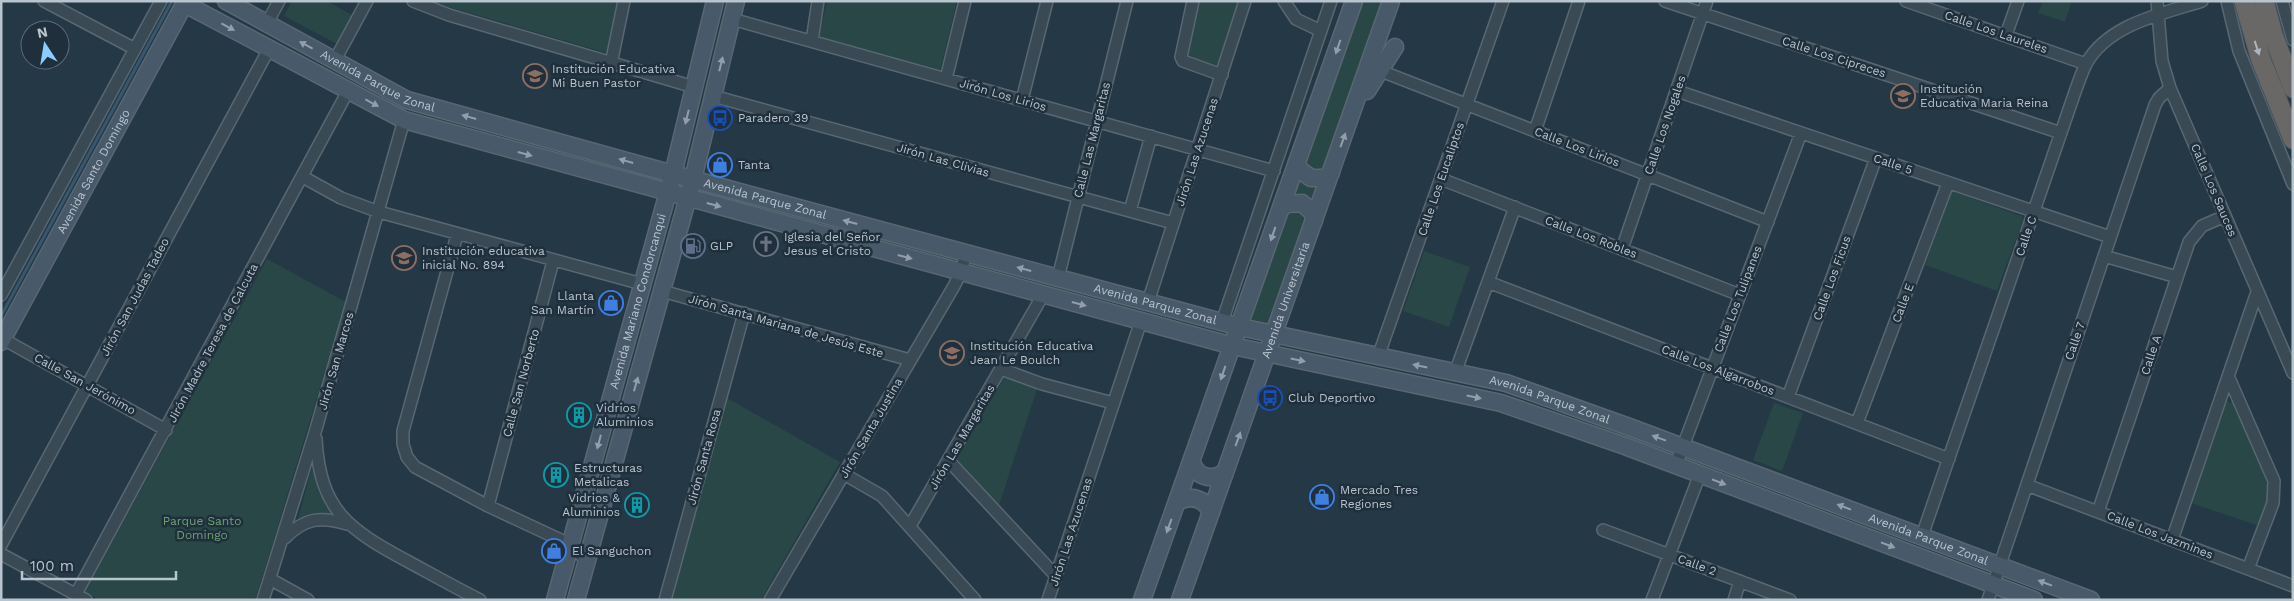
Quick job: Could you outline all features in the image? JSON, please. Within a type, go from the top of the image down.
[{"type":"highway","points":[[2244,1],[2261,60],[2293,139]]},
{"type":"highway","points":[[2264,1],[2273,35],[2293,88]]},
{"type":"main road","name":"Avenida Parque Zonal","points":[[226,1],[407,100],[693,180],[1240,327],[1514,386],[1683,447],[2091,600]]},
{"type":"main road","name":"Avenida Mariano Condorcanqui","points":[[555,600],[668,193],[715,1]]},
{"type":"main road","name":"Avenida Mariano Condorcanqui","points":[[576,600],[693,180],[736,1]]},
{"type":"main road","points":[[1142,600],[1354,1]]},
{"type":"main road","name":"Avenida Universitaria","points":[[1180,600],[1392,1]]},
{"type":"main road","name":"Avenida Parque Zonal","points":[[183,2],[404,120],[1233,346],[1501,403],[1700,474],[1991,592],[2034,600]]},
{"type":"main road","name":"Avenida Santo Domingo","points":[[2,340],[183,2]]},
{"type":"main road","points":[[1352,114],[1395,47]]},
{"type":"main road","points":[[1298,163],[1300,170],[1311,178],[1318,179],[1331,173]]},
{"type":"main road","points":[[642,186],[647,167]]},
{"type":"main road","points":[[1281,208],[1295,202],[1302,203],[1313,213],[1314,221]]},
{"type":"main road","points":[[647,268],[667,273]]},
{"type":"main road","points":[[1192,463],[1199,474],[1206,477],[1219,476],[1225,472]]},
{"type":"main road","points":[[1178,501],[1191,498],[1197,499],[1208,506],[1211,512]]},
{"type":"street","points":[[44,1],[135,50]]},
{"type":"street","name":"Avenida Santo Domingo","points":[[1,295],[161,1]]},
{"type":"street","points":[[267,23],[279,1]]},
{"type":"street","points":[[334,60],[367,1]]},
{"type":"street","points":[[413,1],[449,16],[694,87]]},
{"type":"street","points":[[611,64],[624,1]]},
{"type":"street","points":[[812,41],[818,1]]},
{"type":"street","points":[[946,79],[965,1]]},
{"type":"street","points":[[1022,100],[1047,1]]},
{"type":"street","name":"Calle Las Margaritas","points":[[1058,278],[1127,1]]},
{"type":"street","points":[[1193,1],[1181,54],[1183,61],[1222,74]]},
{"type":"street","name":"Jirón Las Azucenas","points":[[1148,302],[1245,1]]},
{"type":"street","points":[[1284,1],[1296,19],[1321,31]]},
{"type":"street","points":[[1222,322],[1331,1]]},
{"type":"street","name":"Calle Los Eucaliptos","points":[[1378,357],[1504,1]]},
{"type":"street","points":[[1535,131],[1579,1]]},
{"type":"street","name":"Calle Los Cipreces","points":[[1665,1],[2061,133]]},
{"type":"street","name":"Calle Los Nogales","points":[[1622,249],[1707,1]]},
{"type":"street","name":"Calle Los Laureles","points":[[1906,1],[1938,6],[2006,35],[2086,64]]},
{"type":"street","points":[[2006,35],[2018,1]]},
{"type":"street","name":"Calle Los Sauces","points":[[2157,1],[2162,61],[2170,88],[2293,373]]},
{"type":"street","name":"Calle C","points":[[1922,536],[2086,64],[2114,36],[2133,24],[2202,1]]},
{"type":"street","points":[[2227,1],[2242,58],[2293,184]]},
{"type":"street","points":[[2282,1],[2293,40]]},
{"type":"street","name":"Jirón Los Lirios","points":[[732,19],[1274,171]]},
{"type":"street","name":"Jirón San Judas Tadeo","points":[[1,545],[269,49]]},
{"type":"street","name":"Calle Los Lirios","points":[[1386,73],[1768,222]]},
{"type":"street","name":"Calle 7","points":[[1991,592],[2155,105],[2158,98],[2170,88]]},
{"type":"street","name":"Calle 5","points":[[1676,90],[2110,237]]},
{"type":"street","name":"Jirón Madre Teresa de Calcuta","points":[[81,597],[166,430],[348,91]]},
{"type":"street","name":"Jirón Las Clivias","points":[[714,96],[1173,223]]},
{"type":"street","name":"Jirón San Marcos","points":[[263,600],[316,430],[404,120]]},
{"type":"street","name":"Calle Los Tulipanes","points":[[1676,465],[1801,133]]},
{"type":"street","points":[[1130,211],[1151,136]]},
{"type":"street","name":"Calle Los Ficus","points":[[1788,397],[1876,158]]},
{"type":"street","points":[[304,176],[341,198],[379,212],[642,284]]},
{"type":"street","name":"Calle Los Robles","points":[[1441,178],[1740,295]]},
{"type":"street","name":"Calle E","points":[[1858,423],[1948,183]]},
{"type":"street","points":[[1455,373],[1515,207]]},
{"type":"street","name":"Calle A","points":[[2098,512],[2193,234],[2202,226],[2225,216]]},
{"type":"street","points":[[457,234],[404,431],[403,444],[407,456],[414,467],[488,506],[563,541],[587,560]]},
{"type":"street","name":"Jirón Santa Justina","points":[[770,600],[961,272],[966,253]]},
{"type":"street","points":[[2104,256],[2177,277]]},
{"type":"street","name":"Calle San Norberto","points":[[488,506],[553,260]]},
{"type":"street","name":"Calle Los Algarrobos","points":[[1488,282],[1949,458]]},
{"type":"street","name":"Jirón Santa Mariana de Jesús Este","points":[[662,291],[910,360]]},
{"type":"street","points":[[2172,540],[2257,292]]},
{"type":"street","name":"Jirón Las Margaritas","points":[[910,526],[1044,295]]},
{"type":"street","name":"Jirón Santa Rosa","points":[[665,600],[744,314]]},
{"type":"street","name":"Jirón Las Azucenas","points":[[1048,600],[1141,322]]},
{"type":"street","name":"Calle San Jerónimo","points":[[2,340],[166,430]]},
{"type":"street","points":[[1001,369],[1042,384],[1113,403]]},
{"type":"street","points":[[2229,378],[2274,481],[2274,502],[2248,569]]},
{"type":"street","points":[[316,430],[318,461],[324,484],[333,504],[348,525],[370,541],[466,597],[480,600]]},
{"type":"street","points":[[948,460],[1056,576]]},
{"type":"street","points":[[844,474],[882,496],[975,600]]},
{"type":"street","points":[[1652,600],[1700,474]]},
{"type":"street","name":"Calle Los Jazmines","points":[[2027,485],[2293,586]]},
{"type":"street","points":[[282,541],[296,526],[307,522],[323,519],[348,525]]},
{"type":"street","name":"Calle 2","points":[[1603,530],[1790,600]]},
{"type":"street","points":[[1,554],[81,597]]},
{"type":"street","points":[[270,579],[308,600]]},
{"type":"street","points":[[1734,600],[1740,581]]},
{"type":"green space","points":[[292,1],[327,1],[352,15],[337,44],[284,16]]},
{"type":"green space","points":[[428,1],[619,1],[607,53]]},
{"type":"green space","points":[[827,1],[957,1],[940,71],[819,38]]},
{"type":"green space","points":[[1199,1],[1238,1],[1217,66],[1186,55]]},
{"type":"green space","points":[[1359,1],[1387,1],[1272,329],[1247,322]]},
{"type":"green space","points":[[2043,1],[2072,1],[2065,22],[2038,13]]},
{"type":"green space","points":[[1952,191],[2024,217],[1997,291],[1925,265]]},
{"type":"green space","points":[[1424,251],[1470,267],[1449,327],[1403,311]]},
{"type":"green space","name":"Parque Santo Domingo","points":[[267,259],[346,302],[257,595],[254,600],[99,600],[85,592]]},
{"type":"green space","points":[[1006,375],[1038,386],[999,505],[957,459]]},
{"type":"green space","points":[[727,398],[840,462],[761,600],[670,600]]},
{"type":"green space","points":[[2226,401],[2239,404],[2272,491],[2262,527],[2191,503]]},
{"type":"green space","points":[[1774,403],[1803,413],[1782,471],[1753,460]]},
{"type":"green space","points":[[312,467],[325,498],[337,519],[324,516],[298,519]]},
{"type":"waterway","points":[[1,316],[172,1]]},
{"type":"place","name":"Institución Educativa Mi Buen Pastor","points":[[535,76]]},
{"type":"place","name":"Institución Educativa Maria Reina","points":[[1903,96]]},
{"type":"place","name":"Paradero 39","points":[[720,118]]},
{"type":"place","name":"Tanta","points":[[720,165]]},
{"type":"place","name":"Iglesia del Señor Jesus el Cristo","points":[[766,244]]},
{"type":"place","name":"GLP","points":[[693,246]]},
{"type":"place","name":"Institución educativa inicial No. 894","points":[[404,258]]},
{"type":"place","name":"Llanta San Martín","points":[[611,303]]},
{"type":"place","name":"Institución Educativa Jean Le Boulch","points":[[952,353]]},
{"type":"place","name":"Club Deportivo","points":[[1270,398]]},
{"type":"place","name":"Vidrios Aluminios","points":[[579,415]]},
{"type":"place","name":"Estructuras Metalicas","points":[[556,475]]},
{"type":"place","name":"Mercado Tres Regiones","points":[[1322,497]]},
{"type":"place","name":"Vidrios & Aluminios","points":[[637,505]]},
{"type":"place","name":"El Sanguchon","points":[[554,551]]}]
